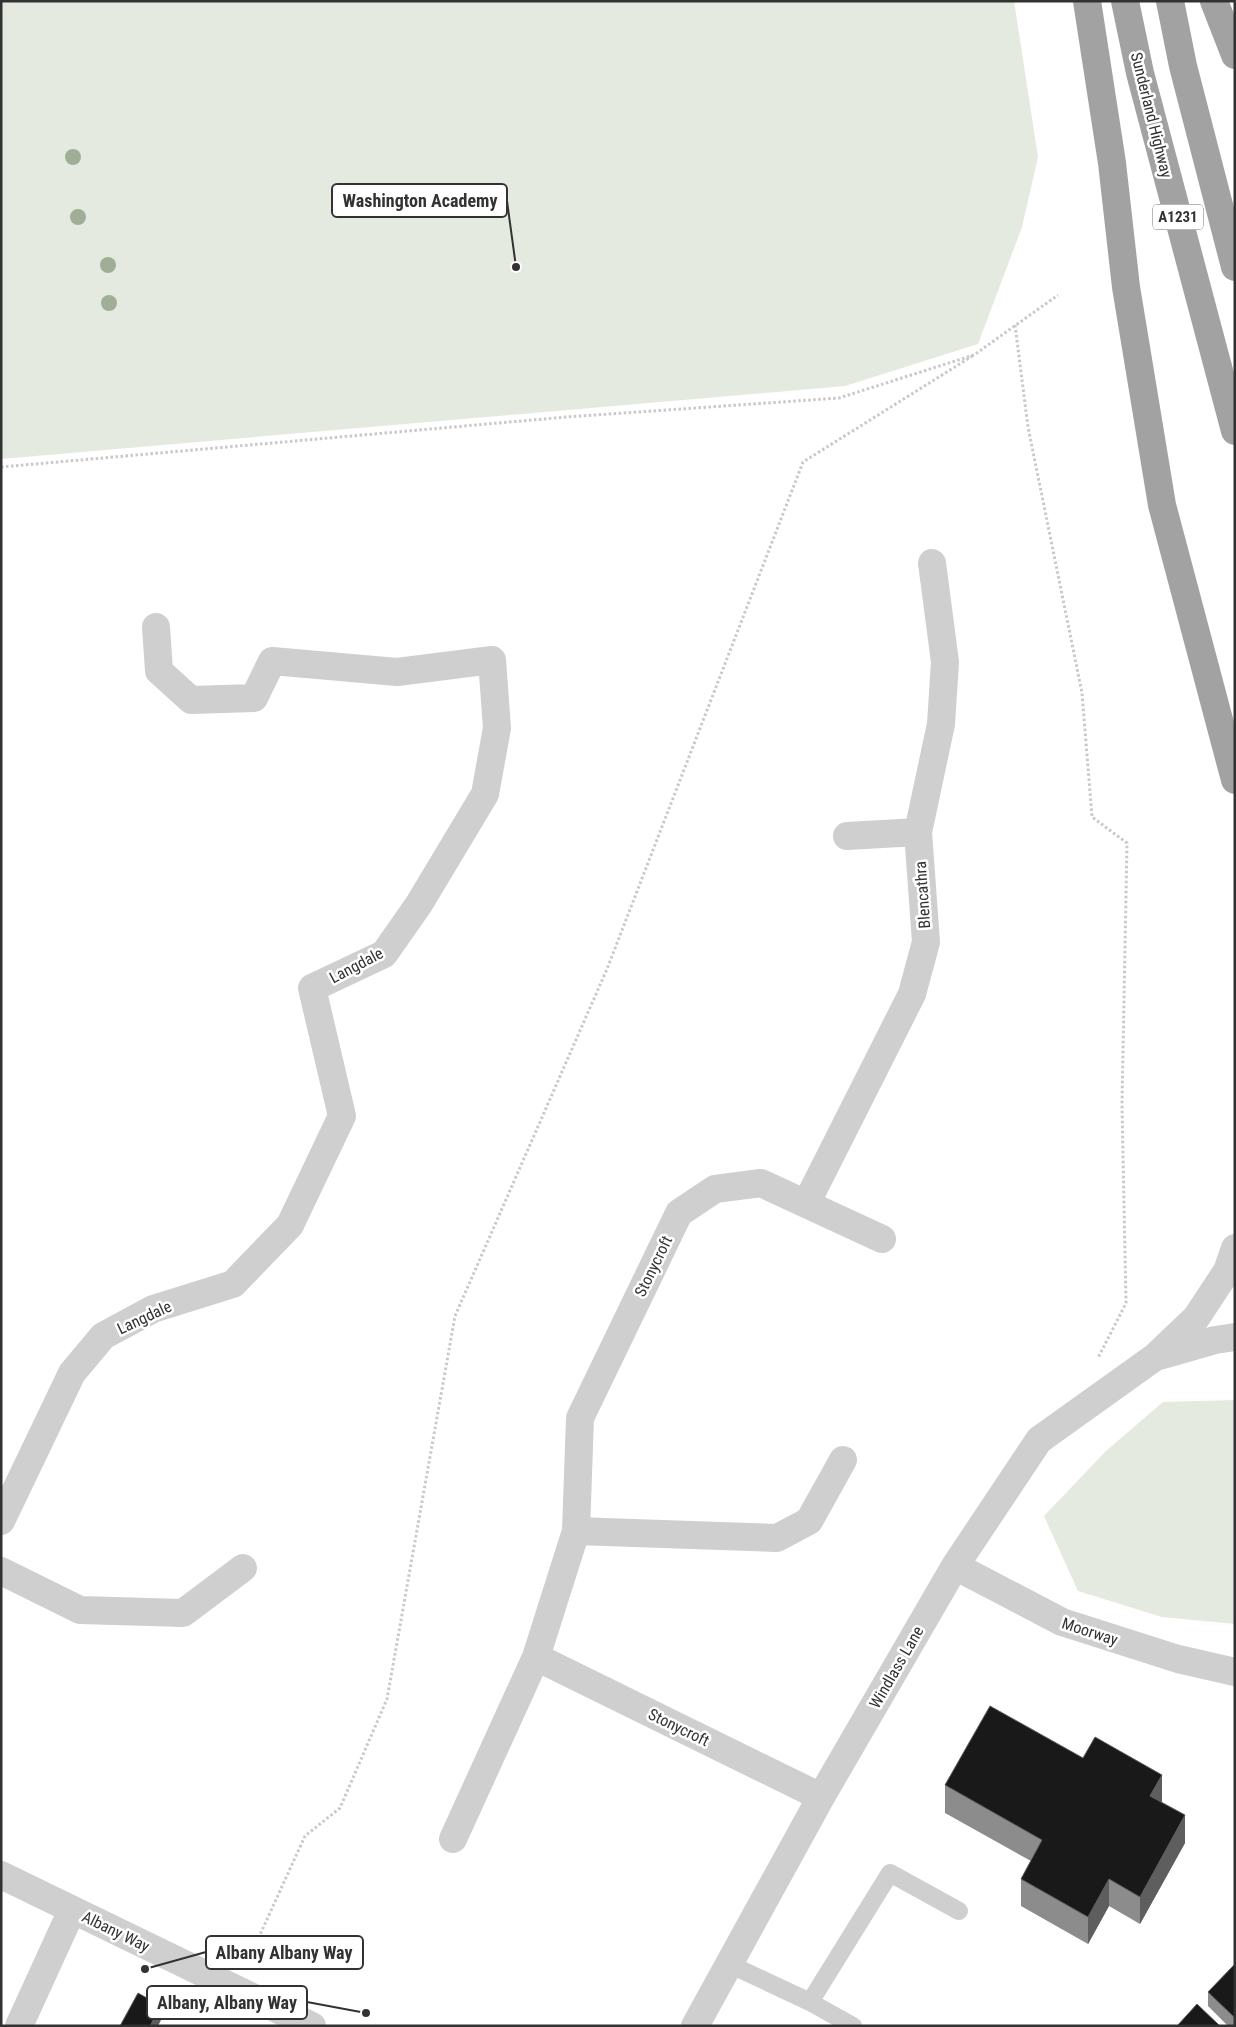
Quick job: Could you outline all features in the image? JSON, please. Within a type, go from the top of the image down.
[{"type":"highway","points":[[1087,1],[1112,163],[1126,287],[1162,505],[1235,780]]},
{"type":"highway","name":"Sunderland Highway","points":[[1125,1],[1140,74],[1235,431]]},
{"type":"highway","name":"A1231","points":[[1170,1],[1183,66],[1235,267]]},
{"type":"highway","points":[[1214,1],[1235,55]]},
{"type":"street","name":"Blencathra","points":[[806,1204],[912,994],[926,942],[918,832],[941,724],[945,662],[932,563]]},
{"type":"street","name":"Langdale","points":[[1,1520],[72,1373],[103,1336],[153,1308],[233,1284],[290,1225],[342,1116],[312,988],[384,954],[419,904],[485,794],[498,728],[492,660],[397,672],[272,661],[254,698],[191,700],[159,671],[156,626]]},
{"type":"street","points":[[847,836],[918,832]]},
{"type":"street","name":"Stonycroft","points":[[453,1840],[536,1657],[576,1531],[580,1418],[679,1213],[715,1189],[761,1183],[882,1239]]},
{"type":"street","name":"Windlass Lane","points":[[695,2026],[822,1797],[955,1566],[1039,1440],[1155,1357],[1196,1318],[1227,1271],[1235,1248]]},
{"type":"street","name":"Windlass Lane","points":[[1155,1357],[1215,1340],[1235,1337]]},
{"type":"street","points":[[576,1531],[777,1538],[809,1521],[843,1460]]},
{"type":"street","name":"Moorway","points":[[955,1566],[1062,1622],[1178,1659],[1235,1672]]},
{"type":"street","points":[[1,1571],[80,1610],[183,1613],[243,1568]]},
{"type":"street","name":"Stonycroft","points":[[536,1657],[822,1797]]},
{"type":"street","name":"Albany Way","points":[[1,1875],[312,2026]]},
{"type":"street","points":[[19,2026],[72,1910]]},
{"type":"lane","points":[[810,2002],[890,1874],[959,1910]]},
{"type":"lane","points":[[729,1964],[810,2002],[853,2026]]},
{"type":"path","points":[[235,1989],[305,1836],[340,1808],[387,1699],[455,1316],[607,969],[803,462],[974,355],[1058,295]]},
{"type":"path","points":[[1015,325],[1028,427],[1082,693],[1092,817],[1127,843],[1122,1104],[1126,1303],[1098,1359]]},
{"type":"path","points":[[1,468],[566,417],[839,398],[974,355]]},
{"type":"shaded area","points":[[1,1],[1014,1],[1038,157],[1022,227],[978,344],[845,386],[1,459]]},
{"type":"shaded area","points":[[1235,1400],[1235,1624],[1162,1617],[1078,1591],[1044,1516],[1106,1451],[1163,1402]]},
{"type":"building","points":[[990,1706],[1083,1758],[1095,1737],[1162,1775],[1150,1796],[1185,1815],[1140,1897],[1109,1879],[1088,1917],[1021,1879],[1042,1840],[945,1785]]},
{"type":"building","points":[[1235,1964],[1235,2018],[1208,1992]]},
{"type":"building","points":[[138,1993],[161,2006],[150,2026],[120,2026]]},
{"type":"building","points":[[1197,2004],[1220,2026],[1177,2026]]},
{"type":"place","name":"Washington Academy","points":[[516,267]]},
{"type":"place","name":"Albany Albany Way","points":[[145,1969]]},
{"type":"place","name":"Albany, Albany Way","points":[[366,2013]]}]
